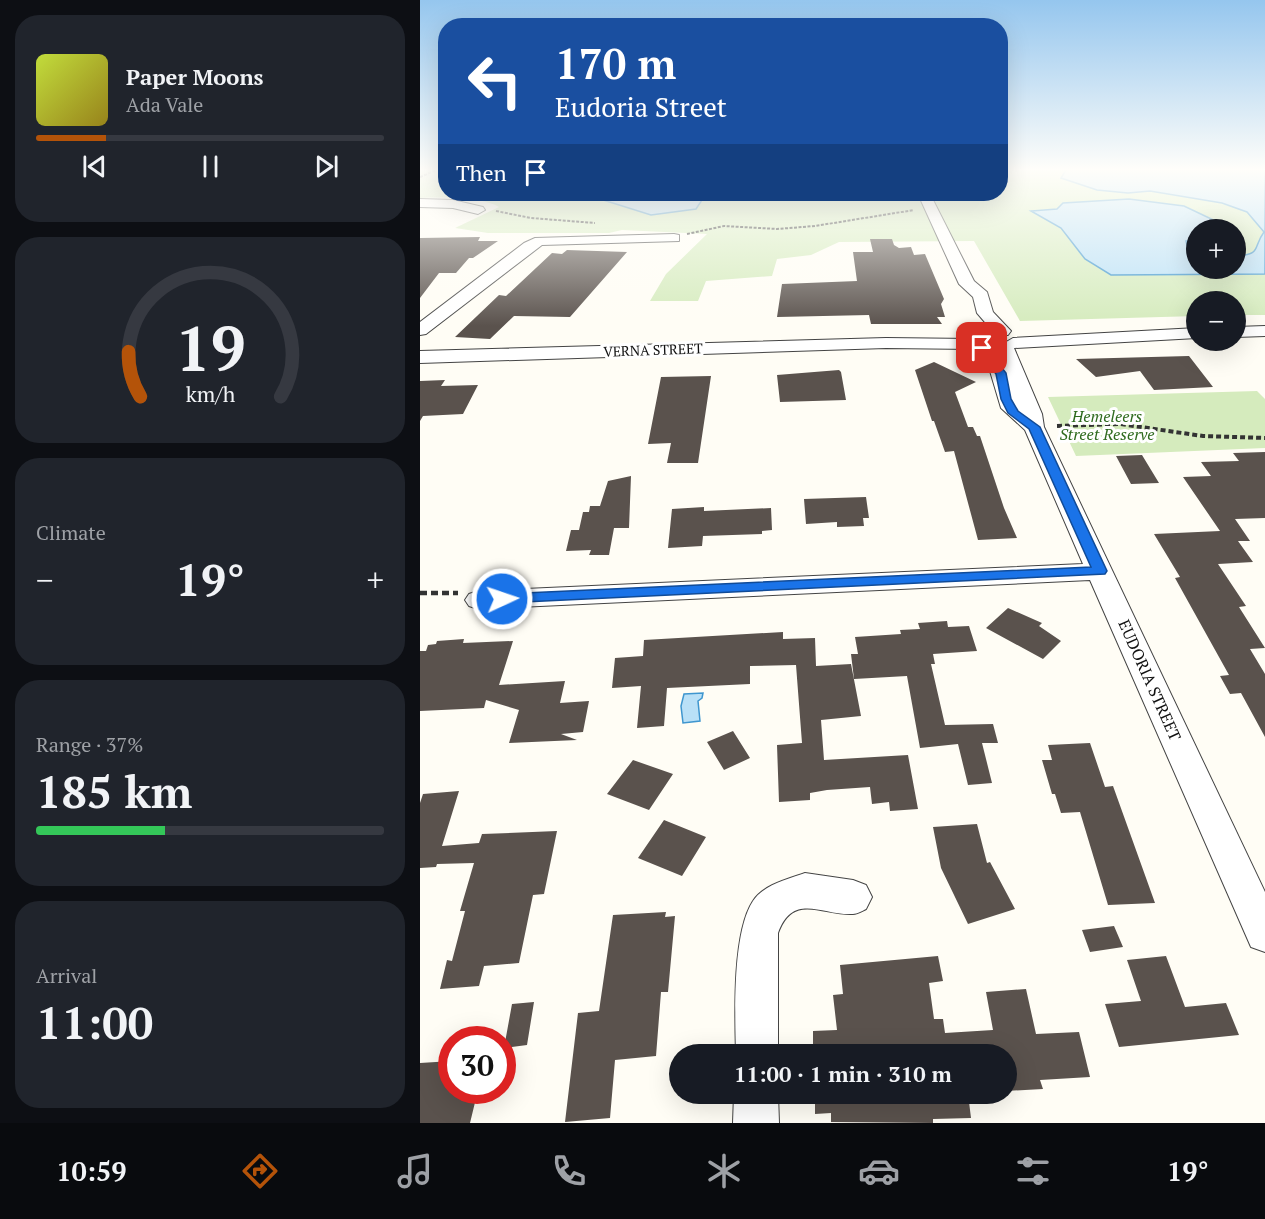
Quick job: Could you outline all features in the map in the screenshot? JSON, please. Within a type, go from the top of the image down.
[{"type":"street","name":"EUDORIA STREET","points":[[933,220],[967,284],[981,295],[985,313],[1007,339],[1032,414],[1046,426],[1100,571],[1265,934]]},
{"type":"street","points":[[420,330],[529,246],[540,241],[674,238]]},
{"type":"street","name":"EUDORIA STREET","points":[[967,284],[964,293],[975,317],[974,340],[1001,373],[1006,399],[1013,413],[1046,426]]},
{"type":"street","name":"VERNA STREET","points":[[420,357],[974,340],[980,330],[1007,339]]},
{"type":"street","points":[[1246,332],[1265,331]]},
{"type":"street","points":[[1007,339],[1186,333]]},
{"type":"street","points":[[478,600],[1100,571]]},
{"type":"street","points":[[757,1044],[759,933],[767,912],[781,900],[805,890],[854,897]]},
{"type":"street","points":[[756,1104],[756,1123]]},
{"type":"path","points":[[562,220],[596,223]]},
{"type":"path","points":[[674,238],[724,226],[777,229],[816,226],[840,220]]},
{"type":"path","points":[[1046,426],[1120,424],[1203,436],[1265,438]]},
{"type":"path","points":[[420,593],[453,592],[478,600]]},
{"type":"green space","points":[[471,220],[1186,220],[1186,279],[1246,279],[1246,220],[1265,220],[1265,315],[1246,315],[1246,291],[1186,291],[1186,316],[1020,321],[974,241],[839,242],[811,255],[777,259],[772,276],[706,281],[698,301],[650,301],[666,274],[707,234],[622,230],[609,233],[488,233],[455,228]]},
{"type":"green space","name":"Hemeleers Street Reserve","points":[[1257,391],[1265,399],[1265,448],[1076,456],[1048,397]]},
{"type":"water","points":[[1048,220],[1186,220],[1186,275],[1111,275],[1085,259],[1061,228]]},
{"type":"water","points":[[1254,220],[1265,220],[1265,274],[1246,274],[1246,255],[1254,252],[1264,232]]},
{"type":"water","points":[[703,693],[702,698],[698,701],[700,721],[683,723],[681,706],[684,694]]},
{"type":"building","points":[[480,237],[478,241],[498,241],[473,258],[469,258],[456,273],[439,273],[420,298],[420,238]]},
{"type":"building","points":[[870,239],[892,239],[894,245],[899,248],[911,247],[914,255],[925,254],[944,299],[941,304],[945,317],[937,317],[942,324],[871,324],[869,315],[777,317],[782,284],[857,281],[853,252],[873,252]]},
{"type":"building","points":[[567,250],[627,252],[570,317],[514,316],[490,339],[455,337],[499,295],[506,296],[552,253],[562,254]]},
{"type":"building","points":[[1189,356],[1213,387],[1154,390],[1140,371],[1096,377],[1076,359]]},
{"type":"building","points":[[934,362],[976,382],[955,392],[968,427],[973,427],[977,436],[980,436],[1004,508],[1017,538],[978,540],[954,451],[945,452],[915,370]]},
{"type":"building","points":[[839,370],[846,400],[780,402],[777,375]]},
{"type":"building","points":[[711,376],[698,463],[667,463],[671,443],[648,444],[661,377]]},
{"type":"building","points":[[445,380],[441,386],[478,385],[463,414],[423,416],[420,421],[420,381]]},
{"type":"building","points":[[1265,452],[1265,518],[1235,519],[1250,541],[1238,541],[1253,562],[1218,564],[1246,606],[1239,607],[1265,648],[1250,649],[1265,674],[1265,737],[1241,693],[1230,694],[1220,676],[1229,675],[1175,578],[1180,577],[1154,534],[1220,531],[1183,477],[1211,476],[1201,462],[1239,461],[1233,453]]},
{"type":"building","points":[[1142,455],[1159,483],[1131,484],[1116,456]]},
{"type":"building","points":[[631,476],[629,528],[614,528],[609,555],[589,555],[591,550],[566,551],[571,530],[579,530],[583,512],[589,512],[590,506],[600,506],[608,481]]},
{"type":"building","points":[[866,497],[869,518],[863,518],[864,526],[837,527],[837,522],[806,524],[804,499]]},
{"type":"building","points":[[704,507],[704,511],[771,508],[772,530],[762,531],[762,534],[703,536],[702,546],[668,548],[672,509]]},
{"type":"building","points":[[1008,608],[1042,623],[1039,626],[1061,641],[1043,659],[986,628]]},
{"type":"building","points":[[947,621],[948,627],[969,626],[977,651],[933,654],[935,664],[931,664],[945,725],[993,724],[998,743],[982,743],[992,783],[968,785],[958,744],[920,748],[907,676],[854,679],[851,654],[858,654],[855,637],[901,634],[900,630],[920,629],[918,623]]},
{"type":"building","points":[[783,632],[783,639],[815,638],[816,666],[851,664],[861,716],[821,720],[824,760],[908,755],[918,809],[890,811],[889,802],[872,804],[870,787],[827,790],[810,793],[810,800],[779,802],[777,745],[802,743],[796,665],[750,666],[750,684],[667,688],[664,726],[637,728],[641,686],[612,688],[615,658],[643,656],[644,640]]},
{"type":"building","points":[[464,639],[463,643],[513,641],[499,685],[565,681],[560,703],[589,701],[583,732],[561,734],[577,740],[509,743],[519,710],[486,700],[484,708],[420,711],[420,651],[426,651],[428,645],[436,644],[437,641]]},
{"type":"building","points":[[733,731],[750,758],[724,770],[707,742]]},
{"type":"building","points":[[1090,743],[1105,787],[1113,786],[1155,903],[1108,905],[1080,812],[1061,813],[1055,794],[1052,794],[1042,760],[1052,760],[1048,745]]},
{"type":"building","points":[[633,760],[673,774],[649,810],[607,794]]},
{"type":"building","points":[[459,791],[442,846],[479,843],[482,834],[557,831],[544,894],[533,895],[519,963],[484,966],[479,986],[440,989],[447,960],[452,961],[465,911],[460,911],[474,863],[437,864],[436,867],[420,868],[420,803],[423,794]]},
{"type":"building","points":[[664,820],[706,837],[682,876],[638,858]]},
{"type":"building","points":[[977,824],[987,863],[990,862],[1015,909],[968,924],[941,868],[933,827]]},
{"type":"building","points":[[666,912],[665,917],[675,916],[668,992],[661,992],[656,1056],[615,1060],[610,1118],[565,1122],[578,1013],[599,1011],[613,915]]},
{"type":"building","points":[[1114,926],[1123,947],[1090,952],[1082,930]]},
{"type":"building","points":[[938,956],[943,981],[929,983],[934,1019],[943,1019],[945,1033],[993,1030],[986,992],[1026,989],[1036,1034],[1079,1032],[1090,1077],[1040,1080],[1043,1089],[1017,1090],[1017,1044],[813,1044],[813,1031],[837,1030],[833,995],[843,994],[840,965]]},
{"type":"building","points":[[1166,956],[1185,1007],[1226,1003],[1239,1035],[1119,1047],[1105,1004],[1141,1001],[1127,960]]},
{"type":"building","points":[[534,1002],[527,1045],[516,1046],[516,1026],[508,1026],[512,1004]]},
{"type":"building","points":[[438,1062],[438,1104],[475,1104],[470,1123],[420,1123],[420,1063]]},
{"type":"building","points":[[815,1104],[969,1104],[971,1118],[933,1119],[933,1123],[831,1122],[831,1113],[815,1114]]},
{"type":"route","points":[[502,599],[1100,571],[1034,427],[1013,413],[1006,399],[1001,373],[982,348]]}]
